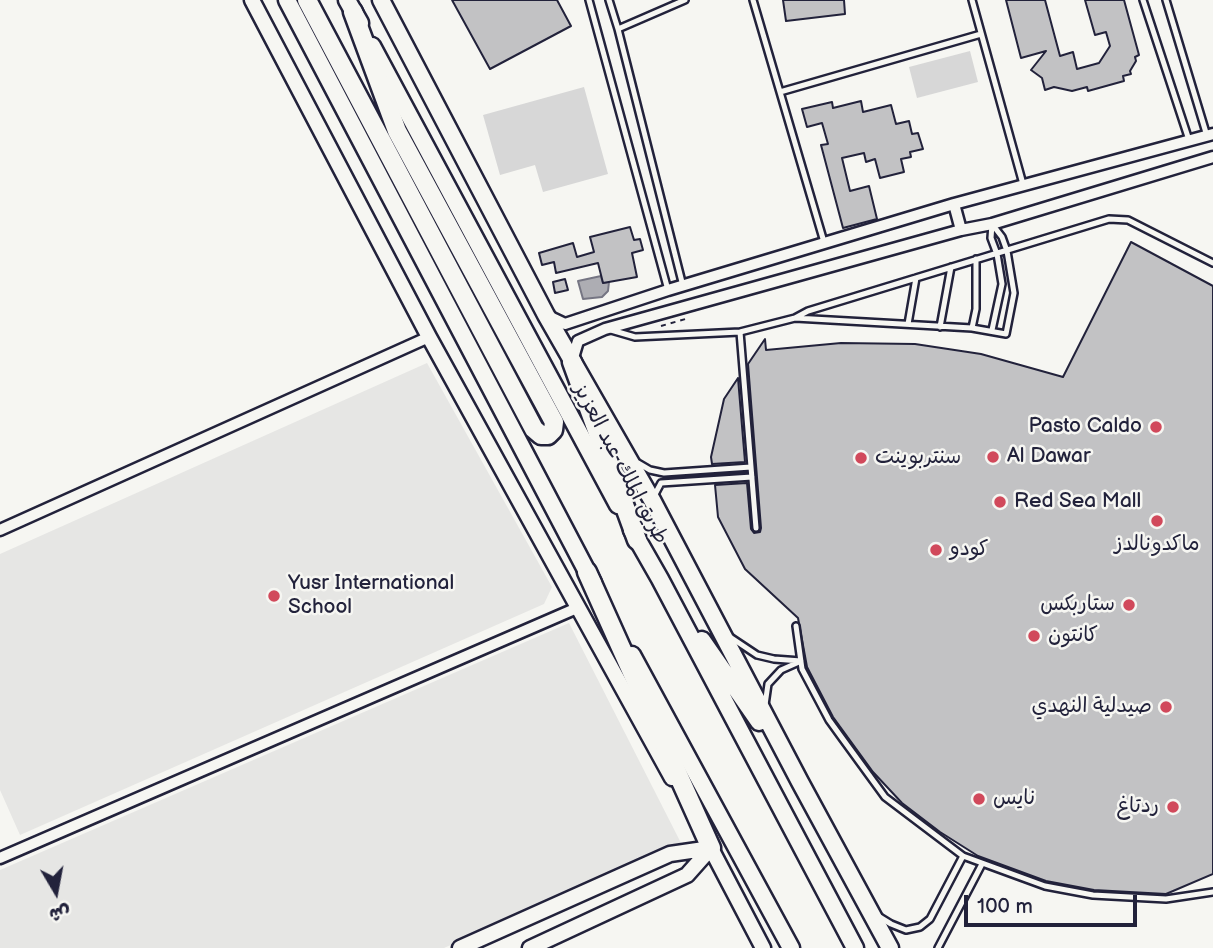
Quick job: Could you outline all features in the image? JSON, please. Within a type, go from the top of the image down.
[{"type":"highway","points":[[307,0],[534,429],[541,435],[548,435],[553,430],[554,422],[397,131],[350,6]]},
{"type":"highway","points":[[572,362],[637,540]]},
{"type":"highway","points":[[587,572],[711,848]]},
{"type":"main road","points":[[252,0],[429,337],[711,848],[763,948]]},
{"type":"main road","points":[[287,0],[587,572],[791,948]]},
{"type":"main road","points":[[381,0],[546,315],[652,500],[890,948]]},
{"type":"main road","name":"طريق الملك عبد العزيز","points":[[350,6],[660,579],[855,948]]},
{"type":"main road","points":[[660,579],[800,782]]},
{"type":"main road","points":[[460,948],[480,944],[670,854],[711,848]]},
{"type":"main road","points":[[530,948],[687,875],[711,848]]},
{"type":"street","points":[[546,315],[565,324],[668,290],[954,204],[1210,135]]},
{"type":"street","points":[[572,362],[578,341],[605,329],[992,223],[1213,157]]},
{"type":"street","points":[[954,204],[961,230]]},
{"type":"street","points":[[0,530],[429,337]]},
{"type":"street","points":[[0,858],[577,608]]},
{"type":"lane","points":[[589,0],[668,290]]},
{"type":"lane","points":[[609,0],[683,286]]},
{"type":"lane","points":[[618,29],[685,0]]},
{"type":"lane","points":[[753,0],[824,243]]},
{"type":"lane","points":[[972,0],[1023,184]]},
{"type":"lane","points":[[1143,0],[1189,141]]},
{"type":"lane","points":[[1166,0],[1210,135]]},
{"type":"lane","points":[[780,92],[981,34]]},
{"type":"lane","points":[[605,329],[635,337],[740,332],[795,318],[807,311],[1109,219],[1128,219],[1213,263]]},
{"type":"lane","points":[[795,318],[972,328],[1006,334],[1014,293],[1003,237],[992,223]]},
{"type":"lane","points":[[992,223],[991,238],[997,254],[1002,285],[992,330]]},
{"type":"lane","points":[[972,328],[976,309],[976,259]]},
{"type":"lane","points":[[940,327],[951,267]]},
{"type":"lane","points":[[908,324],[916,278]]},
{"type":"lane","points":[[740,332],[756,528]]},
{"type":"lane","points":[[626,454],[650,470],[664,473],[751,467]]},
{"type":"lane","points":[[652,500],[661,483],[752,477]]},
{"type":"lane","points":[[796,626],[802,669],[829,720],[885,797],[963,856],[1045,887],[1093,895],[1166,899],[1213,892]]},
{"type":"lane","points":[[719,629],[757,654],[774,659],[802,661]]},
{"type":"lane","points":[[764,715],[768,684],[781,670],[802,661]]},
{"type":"lane","points":[[853,878],[879,917],[906,930],[920,927],[930,919],[963,856]]},
{"type":"lane","points":[[938,948],[982,864]]},
{"type":"shaded area","points":[[970,51],[978,82],[917,98],[909,67]]},
{"type":"shaded area","points":[[584,87],[608,174],[543,192],[535,165],[500,175],[483,115]]},
{"type":"shaded area","points":[[601,276],[603,283],[609,282],[608,291],[602,297],[583,299],[578,281]]},
{"type":"shaded area","name":"Yusr International School","points":[[427,363],[552,587],[544,604],[20,835],[0,790],[0,554]]},
{"type":"shaded area","points":[[569,623],[681,843],[444,948],[0,948],[0,870]]},
{"type":"building","points":[[452,0],[557,0],[571,26],[490,69]]},
{"type":"building","points":[[783,0],[844,0],[845,14],[786,21]]},
{"type":"building","points":[[1006,0],[1045,0],[1060,56],[1073,52],[1077,69],[1099,63],[1110,46],[1106,32],[1095,35],[1085,0],[1124,0],[1139,55],[1135,57],[1131,74],[1123,76],[1124,81],[1088,91],[1087,87],[1072,91],[1054,87],[1045,90],[1042,78],[1031,70],[1046,51],[1021,58]]},
{"type":"building","points":[[861,101],[863,112],[891,105],[896,124],[909,121],[912,134],[918,133],[923,149],[910,152],[911,157],[901,159],[904,172],[880,178],[875,159],[866,162],[864,153],[842,158],[850,191],[869,186],[877,219],[843,228],[821,145],[828,144],[822,123],[807,127],[802,109],[832,102],[833,108]]},
{"type":"building","points":[[630,227],[634,240],[640,239],[643,250],[632,253],[637,277],[603,283],[598,263],[556,273],[554,262],[542,265],[539,253],[573,243],[577,257],[594,252],[590,237]]},
{"type":"building","name":"Red Sea Mall","points":[[1131,242],[1213,286],[1213,874],[1166,894],[1094,890],[1046,881],[978,856],[902,803],[873,772],[833,717],[807,667],[798,618],[745,569],[718,517],[715,485],[747,483],[751,529],[754,533],[760,532],[748,364],[765,339],[766,350],[841,343],[915,344],[981,354],[1063,377]]},
{"type":"building","points":[[565,279],[568,290],[555,293],[553,282]]},
{"type":"building","points":[[738,378],[745,462],[712,464],[711,457],[724,399]]},
{"type":"place","name":"Pasto Caldo","points":[[1156,427]]},
{"type":"place","name":"Al Dawar","points":[[993,457]]},
{"type":"place","name":"سنتربوينت","points":[[861,458]]},
{"type":"place","name":"Red Sea Mall","points":[[1000,502]]},
{"type":"place","name":"ماكدونالدز","points":[[1157,521]]},
{"type":"place","name":"كودو","points":[[936,550]]},
{"type":"place","name":"Yusr International School","points":[[274,596]]},
{"type":"place","name":"ستاربكس","points":[[1129,605]]},
{"type":"place","name":"كانتون","points":[[1034,636]]},
{"type":"place","name":"صيدلية النهدي","points":[[1166,707]]},
{"type":"place","name":"نايس","points":[[979,799]]},
{"type":"place","name":"ردتاغ","points":[[1173,807]]}]
